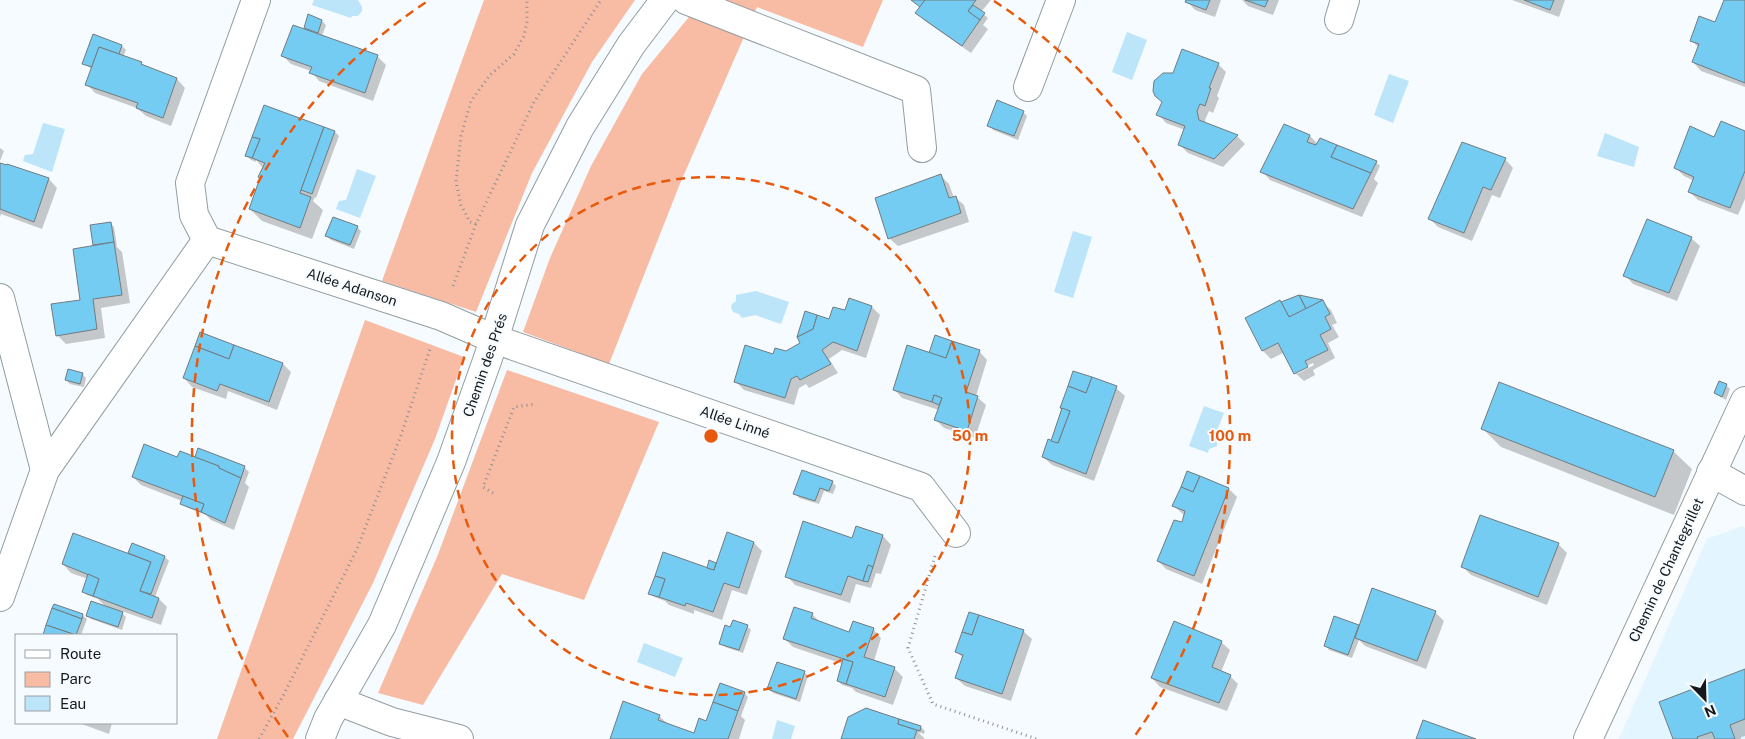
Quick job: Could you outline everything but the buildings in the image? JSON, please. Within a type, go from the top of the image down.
[{"type":"street","points":[[0,597],[45,470],[207,240],[194,215],[190,183],[256,0]]},
{"type":"street","name":"Chemin des Prés","points":[[320,739],[328,719],[382,625],[451,462],[488,358],[530,225],[580,127],[631,45],[665,0]]},
{"type":"street","points":[[686,0],[916,90],[922,148]]},
{"type":"street","points":[[1028,87],[1061,0]]},
{"type":"street","name":"Allée Adanson","points":[[207,240],[441,316],[494,339]]},
{"type":"street","points":[[0,298],[45,470]]},
{"type":"street","name":"Allée Linné","points":[[494,339],[921,487],[956,533]]},
{"type":"street","name":"Chemin de Chantegrillet","points":[[1588,739],[1745,401]]},
{"type":"street","points":[[1711,472],[1745,491]]},
{"type":"street","points":[[338,701],[392,722],[459,739]]},
{"type":"path","points":[[476,224],[470,222],[461,205],[456,182],[461,136],[471,101],[490,75],[514,54],[524,36],[527,22],[527,0]]},
{"type":"path","points":[[259,739],[283,696],[357,549],[400,438],[441,316],[476,224],[534,102],[601,0]]},
{"type":"path","points":[[493,493],[483,487],[514,407],[536,404]]},
{"type":"path","points":[[956,533],[934,557],[908,648],[933,704],[1037,739]]},
{"type":"shaded area","points":[[1742,526],[1745,528],[1745,739],[1619,739],[1707,539]]},
{"type":"green space","points":[[484,0],[635,0],[592,62],[532,173],[476,312],[382,281]]},
{"type":"green space","points":[[703,0],[883,0],[863,47],[757,7],[679,186],[609,364],[523,332],[550,258],[591,166],[642,74]]},
{"type":"green space","points":[[365,320],[464,357],[435,439],[373,583],[293,739],[217,739]]},
{"type":"green space","points":[[507,370],[659,422],[584,600],[502,574],[423,705],[378,693],[437,557]]},
{"type":"water","points":[[314,0],[358,0],[362,11],[358,16],[352,16],[351,18],[312,5]]},
{"type":"water","points":[[1127,32],[1147,40],[1132,80],[1112,72]]},
{"type":"water","points":[[1389,74],[1409,81],[1393,123],[1374,115]]},
{"type":"water","points":[[43,123],[65,129],[52,172],[23,161],[25,155],[33,154]]},
{"type":"water","points":[[1605,133],[1639,147],[1634,167],[1597,156]]},
{"type":"water","points":[[357,169],[376,176],[360,218],[336,209],[339,201],[346,200]]},
{"type":"water","points":[[1073,231],[1092,237],[1073,298],[1054,292]]},
{"type":"water","points":[[756,291],[789,302],[781,324],[755,315],[742,318],[739,314],[733,312],[731,307],[736,301],[736,295]]},
{"type":"water","points":[[1204,406],[1224,413],[1214,438],[1217,446],[1209,449],[1208,453],[1189,446]]},
{"type":"water","points":[[644,643],[683,658],[675,677],[637,662]]},
{"type":"water","points":[[777,720],[795,726],[791,739],[772,739]]}]
